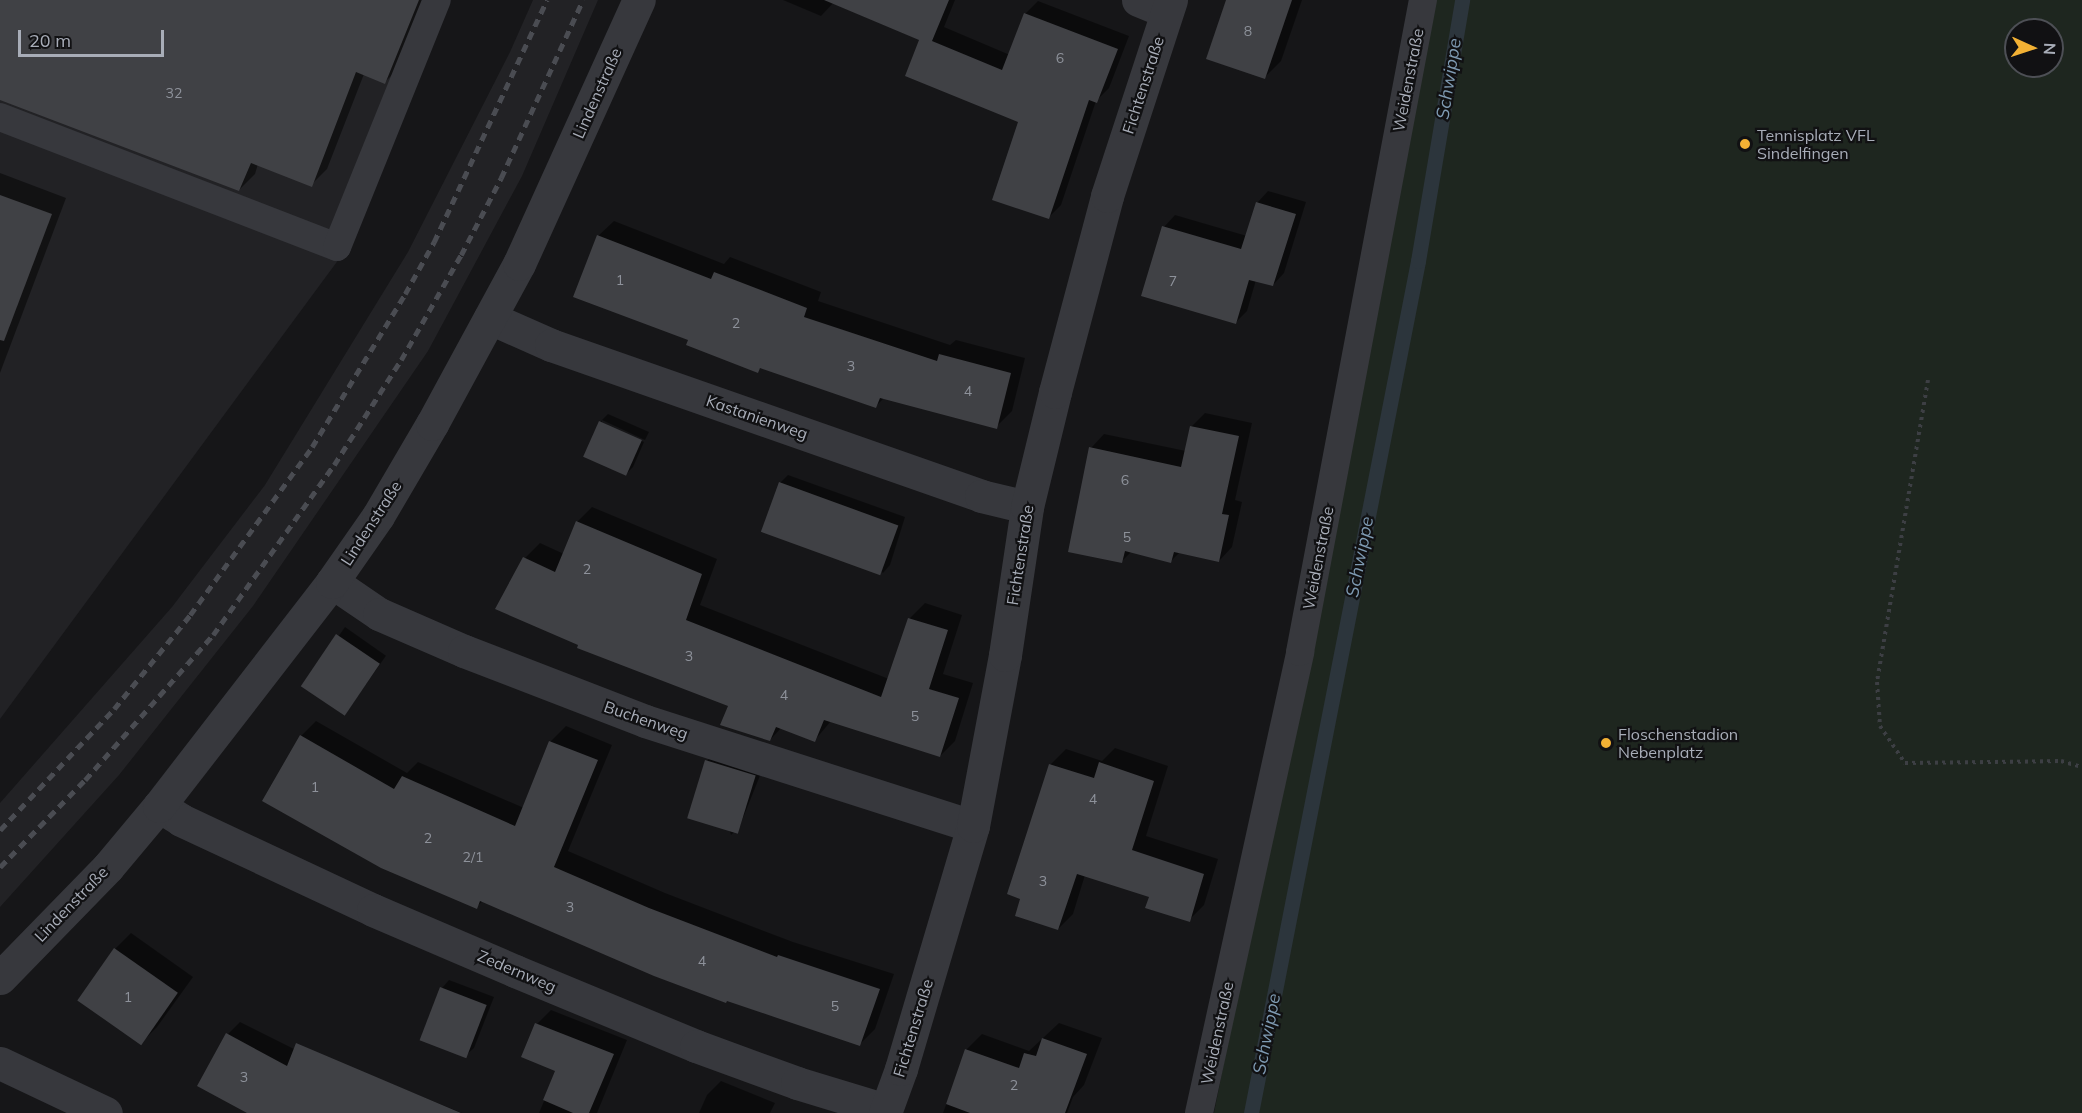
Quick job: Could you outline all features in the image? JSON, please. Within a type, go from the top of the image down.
[{"type":"street","name":"Lindenstraße","points":[[0,978],[108,867],[159,806],[332,582],[378,516],[519,264],[639,0]]},
{"type":"street","name":"Fichtenstraße","points":[[885,1112],[901,1069],[972,826],[1003,666],[1027,507],[1159,4]]},
{"type":"street","name":"Kastanienweg","points":[[490,318],[574,353],[981,496],[1027,507]]},
{"type":"street","name":"Buchenweg","points":[[332,582],[379,614],[464,651],[645,722],[972,826]]},
{"type":"street","name":"Zedernweg","points":[[159,806],[182,820],[373,910],[515,971],[696,1046],[885,1112]]},
{"type":"street","points":[[0,1063],[106,1113]]},
{"type":"lane","points":[[0,117],[337,247],[437,0]]},
{"type":"lane","name":"Weidenstraße","points":[[1199,1113],[1300,652],[1423,0]]},
{"type":"path","points":[[1928,381],[1877,682],[1880,726],[1905,764],[2061,761],[2082,767]]},
{"type":"shaded area","points":[[0,0],[451,0],[353,240],[0,719]]},
{"type":"shaded area","points":[[533,0],[598,0],[522,176],[428,351],[253,606],[119,775],[0,907],[0,803],[172,607],[265,485],[408,252],[510,52]]},
{"type":"shaded area","points":[[1434,0],[2082,0],[2082,1113],[1214,1113]]},
{"type":"building","points":[[0,0],[419,0],[385,84],[356,72],[312,187],[251,163],[239,191],[0,100]]},
{"type":"building","points":[[824,0],[949,0],[932,41],[1002,70],[1024,13],[1118,49],[1097,103],[1089,100],[1049,219],[992,200],[1018,122],[905,76],[919,40]]},
{"type":"building","points":[[1226,0],[1292,0],[1265,79],[1206,59]]},
{"type":"building","points":[[0,195],[52,214],[4,341],[0,340]]},
{"type":"building","points":[[1256,202],[1296,214],[1273,286],[1249,280],[1236,324],[1141,296],[1162,226],[1241,249]]},
{"type":"building","points":[[597,235],[711,279],[714,272],[807,308],[804,317],[937,361],[939,354],[1011,373],[997,429],[880,398],[876,408],[760,368],[758,373],[686,345],[688,340],[573,297]]},
{"type":"building","points":[[599,421],[642,440],[626,476],[583,457]]},
{"type":"building","points":[[1190,426],[1239,436],[1222,514],[1229,515],[1219,562],[1174,552],[1171,563],[1125,551],[1122,563],[1068,552],[1089,447],[1181,467]]},
{"type":"building","points":[[779,482],[898,525],[880,575],[761,532]]},
{"type":"building","points":[[576,521],[702,574],[686,620],[881,697],[908,618],[948,630],[929,689],[959,698],[940,757],[824,720],[815,742],[776,727],[770,741],[720,725],[728,706],[577,648],[578,645],[495,609],[523,557],[555,572]]},
{"type":"building","points":[[336,634],[380,664],[345,716],[301,686]]},
{"type":"building","points":[[300,735],[394,789],[402,776],[515,826],[549,741],[598,760],[554,867],[649,908],[777,957],[778,955],[880,989],[860,1046],[727,1001],[726,1003],[654,976],[480,901],[477,909],[381,868],[262,801]]},
{"type":"building","points":[[705,760],[756,775],[738,834],[687,818]]},
{"type":"building","points":[[1099,762],[1154,781],[1132,850],[1204,874],[1190,922],[1145,908],[1149,897],[1077,874],[1058,930],[1015,916],[1020,899],[1007,894],[1049,764],[1094,778]]},
{"type":"building","points":[[114,948],[178,993],[141,1045],[77,1000]]},
{"type":"building","points":[[440,987],[487,1005],[466,1058],[420,1040]]},
{"type":"building","points":[[535,1023],[614,1054],[589,1113],[573,1113],[543,1100],[555,1071],[521,1057]]},
{"type":"building","points":[[226,1033],[287,1066],[296,1043],[461,1113],[247,1113],[197,1086]]},
{"type":"building","points":[[1042,1038],[1087,1054],[1065,1113],[970,1113],[946,1104],[965,1049],[1019,1068],[1024,1053],[1036,1056]]},
{"type":"waterway","name":"Schwippe","points":[[1251,1113],[1418,261],[1462,0]]},
{"type":"railway","points":[[0,830],[114,709],[190,615],[312,447],[434,242],[547,0]]},
{"type":"railway","points":[[0,867],[85,780],[213,635],[334,465],[401,360],[461,255],[501,178],[583,0]]},
{"type":"place","name":"Tennisplatz VFL Sindelfingen","points":[[1745,144]]},
{"type":"place","name":"Floschenstadion Nebenplatz","points":[[1606,743]]}]
